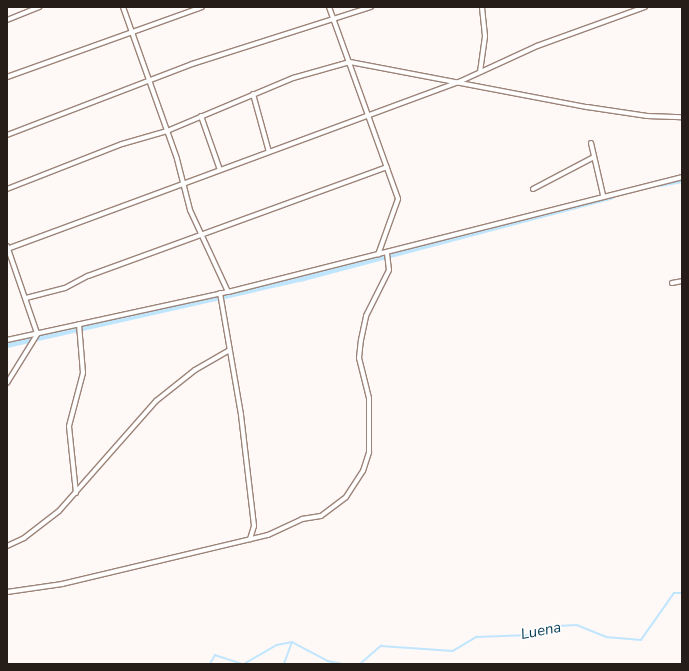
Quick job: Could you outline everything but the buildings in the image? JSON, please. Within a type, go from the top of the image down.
[{"type":"street","points":[[7,20],[40,7]]},
{"type":"street","points":[[123,7],[200,235],[228,292]]},
{"type":"street","points":[[7,77],[202,7]]},
{"type":"street","points":[[330,7],[370,115],[398,199],[378,255]]},
{"type":"street","points":[[7,136],[148,81],[333,17],[371,7]]},
{"type":"street","points":[[480,72],[485,36],[482,7]]},
{"type":"street","points":[[7,383],[37,333],[7,247],[182,185],[461,81],[537,46],[645,7]]},
{"type":"street","points":[[7,188],[122,144],[166,131],[252,94],[316,69],[350,62],[461,81],[587,107],[682,117]]},
{"type":"street","points":[[252,94],[269,152]]},
{"type":"street","points":[[201,116],[220,170]]},
{"type":"street","points":[[592,143],[592,158],[603,195]]},
{"type":"street","points":[[533,189],[592,158]]},
{"type":"street","points":[[26,298],[66,288],[200,235],[387,167]]},
{"type":"street","points":[[7,340],[228,292],[387,253],[603,195],[682,177]]},
{"type":"street","points":[[7,592],[62,584],[250,539],[326,513],[349,494],[363,471],[370,445],[369,398],[359,358],[366,316],[389,270],[387,253]]},
{"type":"street","points":[[672,283],[682,281]]},
{"type":"street","points":[[220,293],[254,526],[250,539]]},
{"type":"street","points":[[76,493],[69,426],[83,373],[78,324]]},
{"type":"street","points":[[7,546],[37,529],[76,493],[140,416],[195,370],[229,350]]},
{"type":"waterway","points":[[660,184],[682,180]]},
{"type":"waterway","points":[[7,345],[300,279],[611,197]]},
{"type":"waterway","name":"Luena","points":[[360,664],[381,646],[453,651],[476,637],[533,635],[558,626],[577,625],[606,637],[641,640],[674,593],[682,593]]},
{"type":"waterway","name":"Luena","points":[[244,664],[277,645],[292,642],[328,661],[344,664]]},
{"type":"waterway","points":[[284,664],[292,642]]},
{"type":"waterway","name":"Luena","points":[[210,664],[215,655],[243,664]]}]
